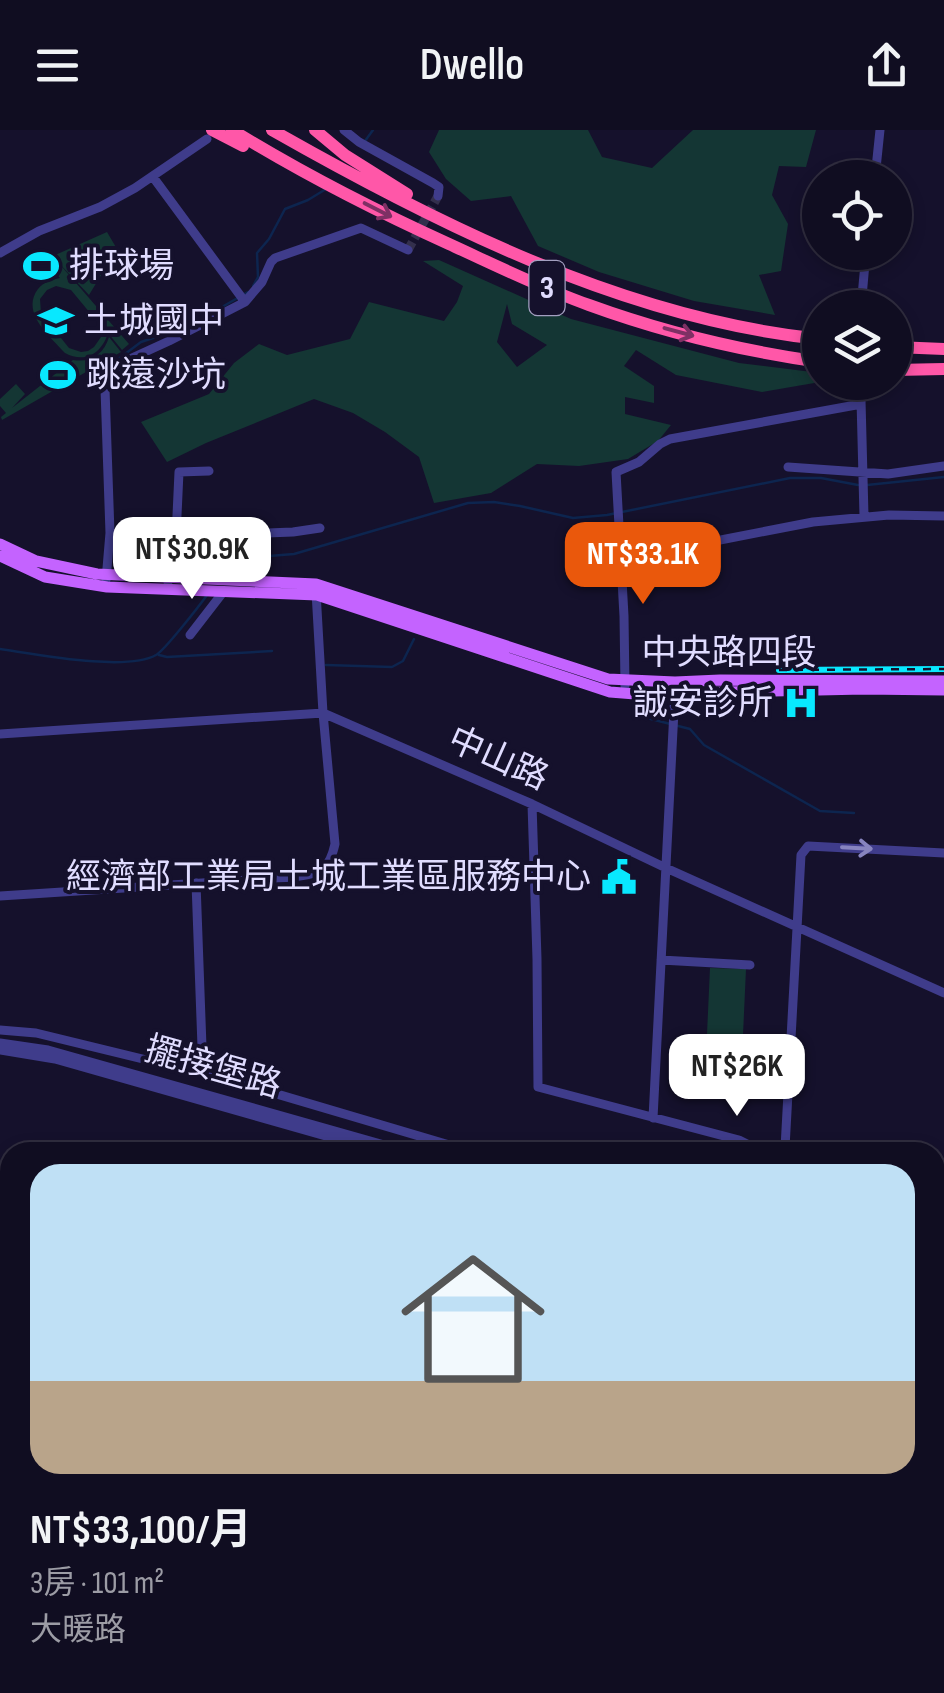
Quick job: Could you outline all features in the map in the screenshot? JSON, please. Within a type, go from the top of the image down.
[{"type":"highway","name":"3","points":[[232,130],[291,166],[408,225],[590,306],[704,339],[802,358]]},
{"type":"highway","points":[[272,130],[348,165]]},
{"type":"highway","points":[[315,130],[348,165]]},
{"type":"highway","points":[[209,135],[291,166]]},
{"type":"highway","name":"3","points":[[348,165],[533,262],[714,320],[802,337]]},
{"type":"highway","points":[[912,348],[944,349]]},
{"type":"highway","points":[[912,370],[944,369]]},
{"type":"main road","points":[[0,544],[106,581]]},
{"type":"main road","points":[[0,556],[45,577],[106,581]]},
{"type":"main road","name":"中央路四段","points":[[106,581],[316,589],[625,687],[944,690]]},
{"type":"main road","name":"中央路四段","points":[[675,687],[720,680],[944,680]]},
{"type":"street","points":[[344,130],[439,187],[438,196]]},
{"type":"street","points":[[878,160],[880,130]]},
{"type":"street","points":[[0,254],[39,231],[100,208],[153,177],[209,135]]},
{"type":"street","points":[[153,177],[246,302]]},
{"type":"street","points":[[106,581],[110,534],[105,389],[111,370],[134,355],[169,342],[246,302],[275,258],[361,228],[408,250]]},
{"type":"street","points":[[861,400],[864,516]]},
{"type":"street","points":[[625,687],[616,472],[640,462],[670,439],[844,408],[861,400]]},
{"type":"street","points":[[788,467],[888,474],[944,466]]},
{"type":"street","points":[[176,536],[179,472],[209,471]]},
{"type":"street","points":[[664,551],[813,522],[864,516],[944,516]]},
{"type":"street","points":[[168,584],[172,537],[320,528]]},
{"type":"street","points":[[190,635],[217,585]]},
{"type":"street","points":[[0,896],[294,877],[318,873],[331,861],[335,844],[316,589]]},
{"type":"street","points":[[653,1118],[675,687]]},
{"type":"street","name":"中山路","points":[[0,734],[323,713],[944,993]]},
{"type":"street","points":[[532,804],[538,1087],[743,1142]]},
{"type":"street","points":[[785,1142],[801,855],[808,846],[944,853]]},
{"type":"street","points":[[196,883],[203,1074]]},
{"type":"street","points":[[661,960],[750,965]]},
{"type":"street","points":[[0,1030],[36,1032],[203,1074],[438,1142]]},
{"type":"street","name":"擺接堡路","points":[[0,1046],[347,1142]]},
{"type":"street","name":"擺接堡路","points":[[0,1046],[48,1050],[374,1142]]},
{"type":"green space","points":[[439,130],[588,130],[602,157],[652,168],[693,130],[816,130],[808,160],[802,160],[802,167],[779,166],[772,195],[788,224],[781,271],[759,275],[775,315],[694,301],[599,272],[538,246],[511,196],[471,201],[446,179],[429,152]]},
{"type":"green space","points":[[107,232],[117,249],[89,295],[56,260],[129,344],[122,350],[108,333],[92,355],[72,356],[40,324],[33,298],[43,285],[60,278],[46,261]],"holes":[[[56,286],[71,290],[100,325],[101,337],[88,351],[69,348],[41,313],[40,299],[47,290]]]},
{"type":"green space","points":[[439,260],[571,319],[739,363],[802,371],[802,385],[762,392],[676,375],[636,350],[624,366],[654,386],[654,403],[625,397],[625,414],[671,425],[658,441],[628,459],[579,466],[537,464],[491,493],[434,503],[419,457],[353,413],[314,399],[167,462],[141,422],[209,394],[234,363],[259,344],[287,355],[350,339],[369,302],[444,321],[463,286],[423,261]],"holes":[[[507,304],[512,324],[547,345],[517,367],[497,342]]]},
{"type":"green space","points":[[109,337],[121,352],[2,420],[6,413],[0,399],[16,384],[25,394],[12,408],[73,360],[96,356]]},
{"type":"green space","points":[[710,968],[746,969],[743,1035],[707,1034]]},
{"type":"waterway","points":[[365,141],[373,130]]},
{"type":"waterway","points":[[253,286],[258,277],[257,253],[285,209],[326,189]]},
{"type":"waterway","points":[[117,360],[141,342],[189,326],[248,292]]},
{"type":"waterway","points":[[867,485],[944,477]]},
{"type":"waterway","points":[[216,574],[220,564],[236,551],[269,556],[294,554],[468,503],[494,502],[573,518],[607,515],[790,478],[821,478],[858,485]]},
{"type":"waterway","points":[[175,548],[232,551]]},
{"type":"waterway","points":[[0,649],[103,662],[142,660],[160,652],[207,595]]},
{"type":"waterway","points":[[326,665],[392,667],[403,661],[414,639]]},
{"type":"waterway","points":[[159,655],[272,651]]},
{"type":"waterway","points":[[639,716],[690,729],[704,745],[820,811],[854,813]]},
{"type":"tunnel","points":[[408,250],[438,196]]},
{"type":"railway","points":[[779,670],[944,669]]},
{"type":"place","name":"排球場","points":[[41,266]]},
{"type":"place","name":"土城國中","points":[[56,321]]},
{"type":"place","name":"跳遠沙坑","points":[[58,375]]},
{"type":"place","name":"誠安診所","points":[[801,703]]},
{"type":"place","name":"經濟部工業局土城工業區服務中心","points":[[619,877]]}]
